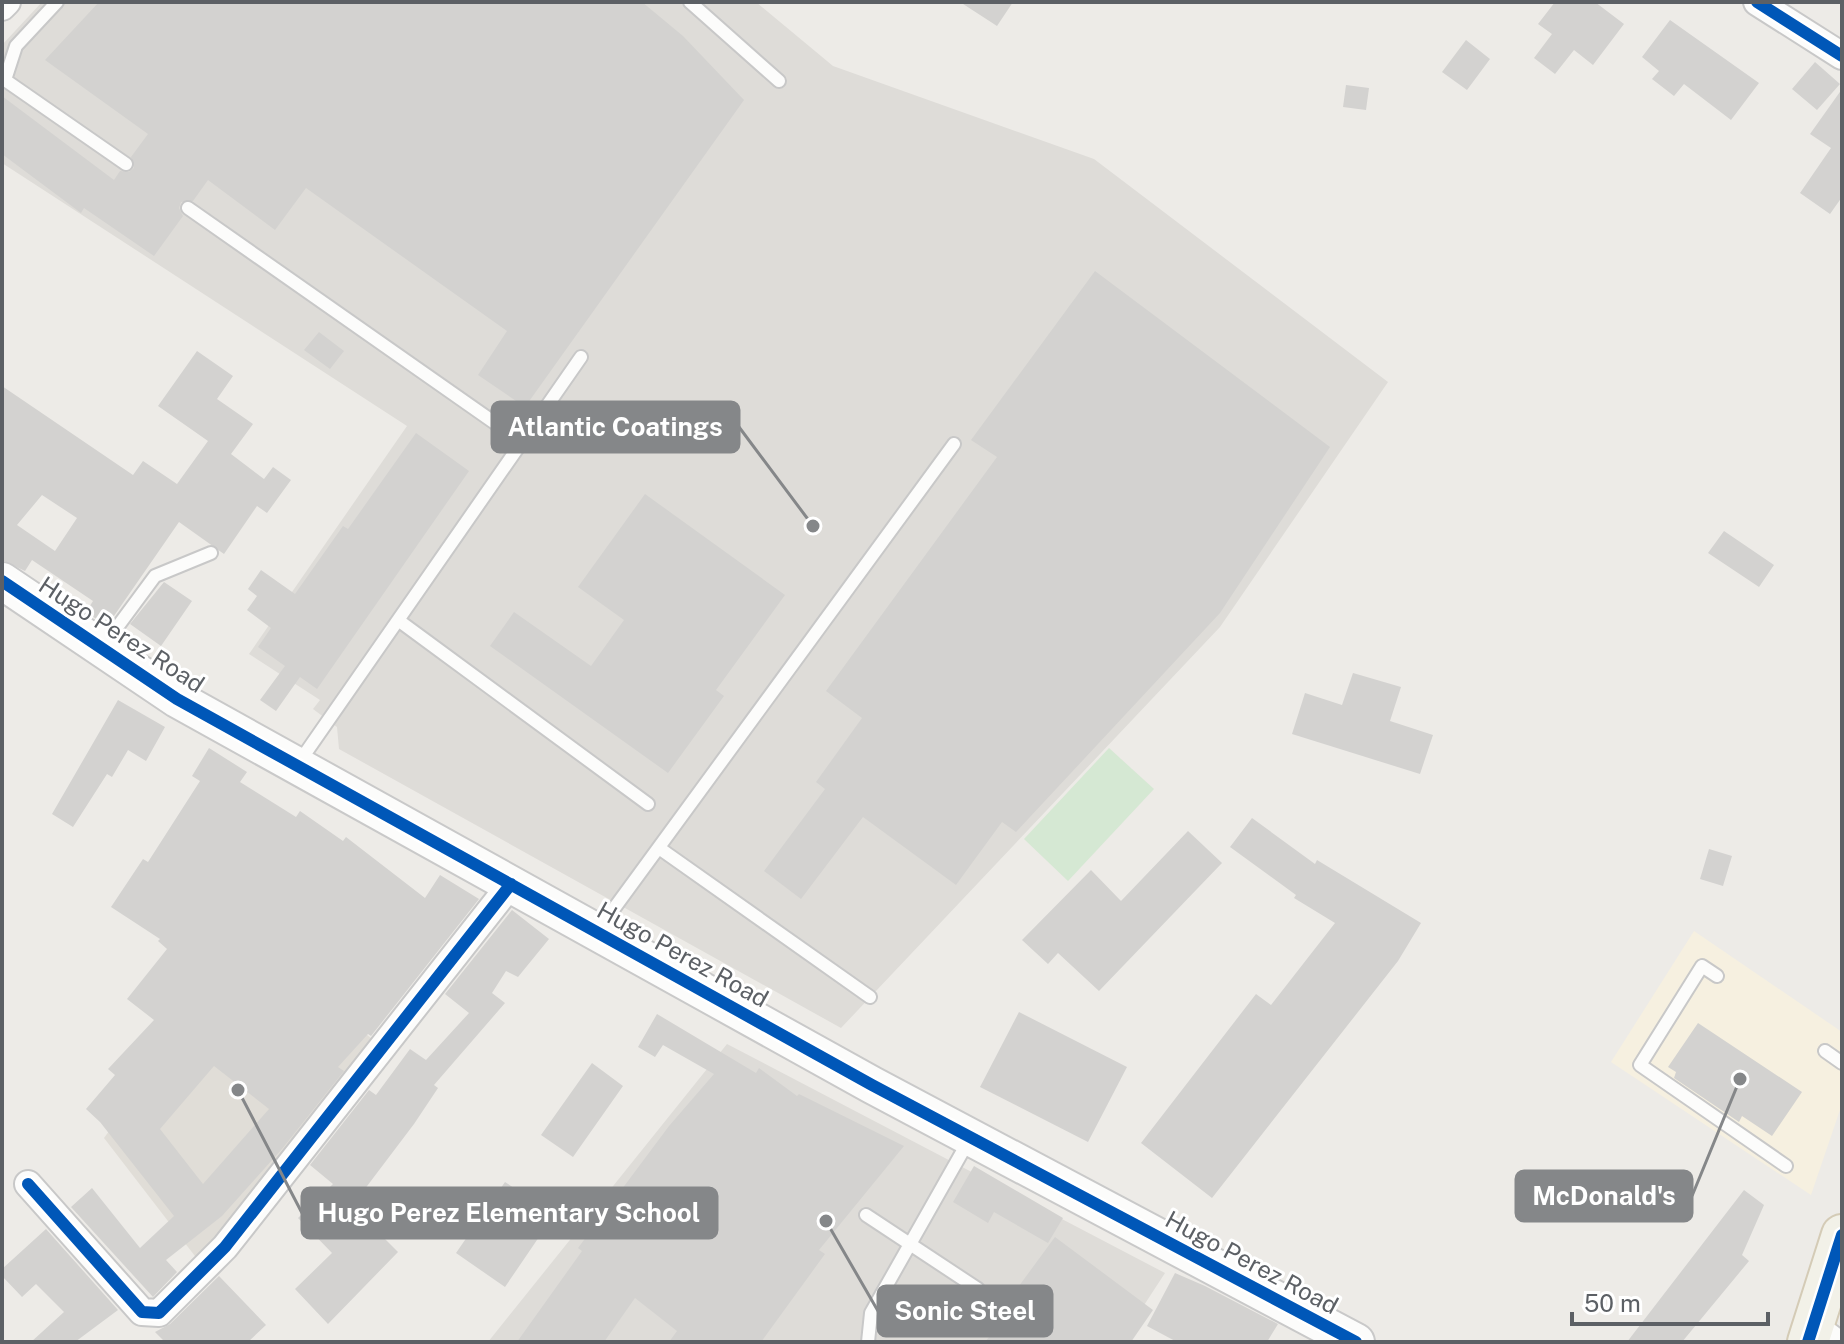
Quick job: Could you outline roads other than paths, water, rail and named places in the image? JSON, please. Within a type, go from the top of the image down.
[{"type":"main road","points":[[1819,1336],[1842,1235]]},
{"type":"street","points":[[2,7],[7,2]]},
{"type":"street","points":[[1762,3],[1842,56]]},
{"type":"street","name":"Hugo Perez Road","points":[[2,581],[177,699],[970,1137],[1356,1342]]},
{"type":"street","points":[[28,1184],[142,1312],[159,1313],[225,1247],[511,884]]},
{"type":"lane","points":[[57,2],[16,46],[5,80],[126,164]]},
{"type":"lane","points":[[690,2],[779,81]]},
{"type":"lane","points":[[188,208],[522,442]]},
{"type":"lane","points":[[297,766],[581,357]]},
{"type":"lane","points":[[597,932],[954,444]]},
{"type":"lane","points":[[102,648],[155,576],[211,553]]},
{"type":"lane","points":[[398,620],[648,804]]},
{"type":"lane","points":[[659,848],[870,997]]},
{"type":"lane","points":[[1717,976],[1702,966],[1640,1065],[1786,1166]]},
{"type":"lane","points":[[1825,1051],[1842,1063]]},
{"type":"lane","points":[[868,1342],[871,1313],[970,1137]]},
{"type":"lane","points":[[866,1215],[978,1289]]},
{"type":"place","name":"Atlantic Coatings","points":[[813,526]]},
{"type":"place","name":"McDonald's","points":[[1740,1079]]},
{"type":"place","name":"Hugo Perez Elementary School","points":[[238,1090]]},
{"type":"place","name":"Sonic Steel","points":[[826,1221]]}]
